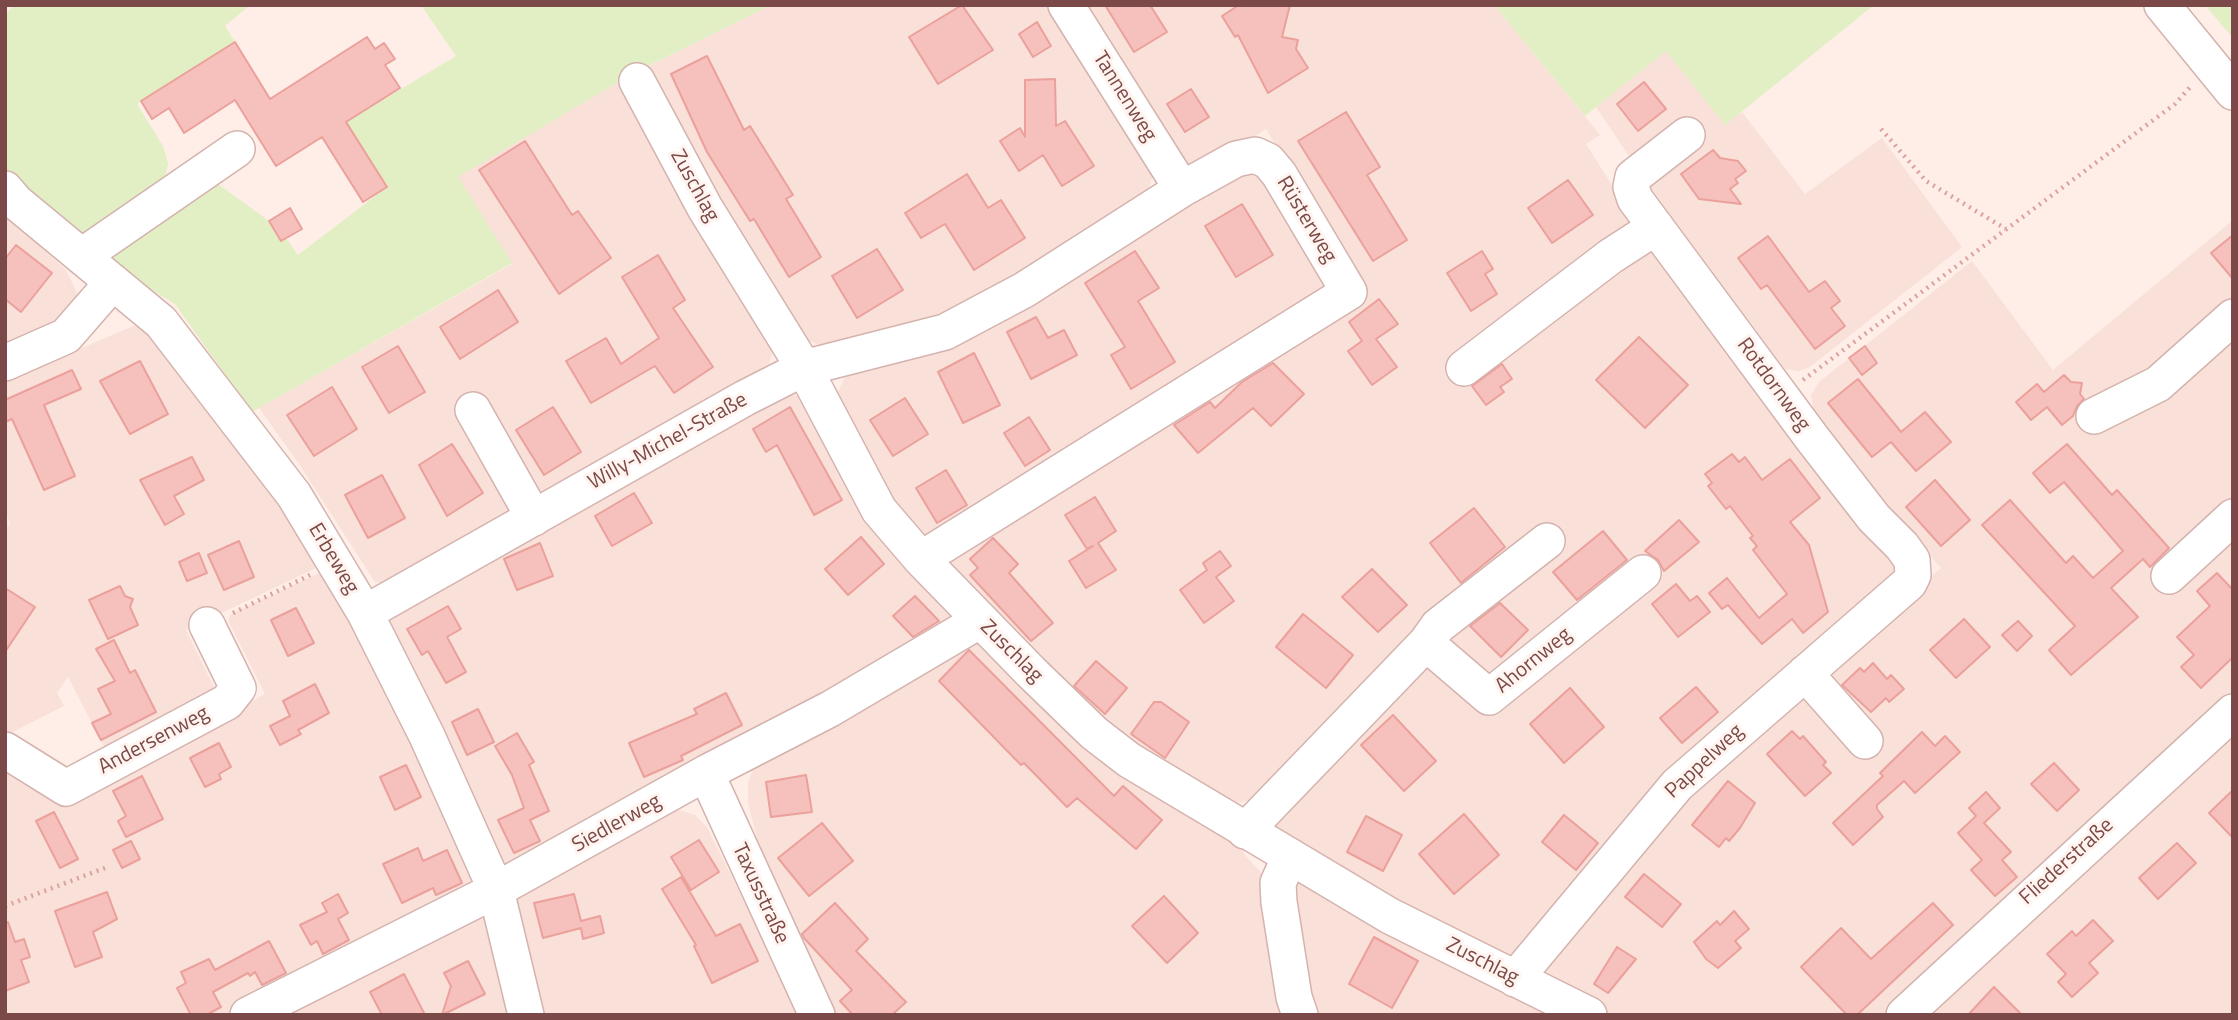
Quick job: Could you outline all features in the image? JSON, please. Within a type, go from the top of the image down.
[{"type":"street","name":"Tannenweg","points":[[1066,5],[1182,189]]},
{"type":"street","points":[[2162,5],[2233,92]]},
{"type":"street","name":"Zuschlag","points":[[637,81],[711,218],[804,368],[867,491],[893,530],[979,621],[1094,733],[1129,760],[1390,916],[1589,1015]]},
{"type":"street","name":"Rotdornweg","points":[[1688,135],[1633,177],[1631,187],[1635,199],[1874,518],[1902,546],[1913,568]]},
{"type":"street","points":[[82,256],[237,149]]},
{"type":"street","name":"Rüsterweg","points":[[804,368],[945,332],[1024,290],[1182,189],[1236,159],[1255,155],[1268,161],[1279,174],[1349,292],[921,559]]},
{"type":"street","name":"Erbeweg","points":[[5,189],[16,202],[161,322],[295,495],[365,613],[426,736],[496,890],[526,1015]]},
{"type":"street","points":[[1464,368],[1611,256],[1656,227]]},
{"type":"street","points":[[5,363],[66,336],[113,282]]},
{"type":"street","points":[[2094,416],[2158,384],[2233,317]]},
{"type":"street","name":"Willy-Michel-Straße","points":[[365,613],[804,368]]},
{"type":"street","points":[[473,410],[534,518]]},
{"type":"street","points":[[2169,576],[2233,517]]},
{"type":"street","points":[[1245,831],[1426,643],[1438,626],[1547,541]]},
{"type":"street","name":"Pappelweg","points":[[1515,979],[1677,785],[1909,583],[1913,568]]},
{"type":"street","name":"Ahornweg","points":[[1426,643],[1489,698],[1643,573]]},
{"type":"street","name":"Siedlerweg","points":[[248,1015],[496,890],[666,798],[706,772],[830,709],[979,621]]},
{"type":"street","name":"Andersenweg","points":[[5,750],[66,788],[227,702],[238,688],[207,625]]},
{"type":"street","points":[[1805,673],[1865,740]]},
{"type":"street","name":"Fliederstraße","points":[[1904,1015],[2233,712]]},
{"type":"street","name":"Taxusstraße","points":[[706,772],[817,1015]]},
{"type":"street","points":[[1290,856],[1278,883],[1279,902],[1294,997],[1300,1015]]},
{"type":"path","points":[[1782,396],[2175,104],[2211,64]]},
{"type":"path","points":[[1881,129],[1926,181],[2006,229]]},
{"type":"path","points":[[207,625],[336,562]]},
{"type":"path","points":[[5,906],[105,868]]},
{"type":"shaded area","points":[[771,5],[1051,5],[1154,169],[1148,193],[947,320],[824,347],[798,336],[645,68]]},
{"type":"shaded area","points":[[1084,5],[1494,5],[1600,135],[1586,144],[1640,230],[1684,284],[1864,528],[1896,564],[1898,574],[1894,586],[1671,777],[1521,956],[1503,962],[1440,932],[1273,834],[1277,816],[1428,654],[1448,673],[1461,660],[1449,648],[1451,637],[1438,620],[1411,639],[1266,797],[1226,805],[1120,742],[945,566],[990,531],[1364,295],[1359,287],[1362,285],[1266,129],[1203,169],[1183,163]]},
{"type":"shaded area","points":[[1666,51],[1725,124],[1742,112],[1805,194],[1882,138],[1962,247],[1810,367],[1799,371],[1785,369],[1649,186],[1596,107]]},
{"type":"shaded area","points":[[620,81],[715,257],[773,350],[769,364],[387,584],[375,582],[299,464],[259,408],[512,264],[457,177]]},
{"type":"shaded area","points":[[1244,167],[1263,171],[1327,274],[1322,294],[921,538],[892,513],[835,398],[848,371],[959,346]]},
{"type":"shaded area","points":[[5,215],[66,270],[77,293],[69,317],[5,349]]},
{"type":"shaded area","points":[[2233,220],[2233,700],[1917,981],[1883,1015],[1612,1015],[1537,979],[1682,791],[1941,568],[1887,509],[1814,410],[1811,395],[1819,382],[1972,261],[2053,370]]},
{"type":"shaded area","points":[[138,324],[153,336],[277,496],[318,562],[316,568],[186,630],[214,687],[208,705],[109,756],[68,677],[57,693],[64,706],[5,736],[5,528],[11,525],[5,511],[5,381]]},
{"type":"shaded area","points":[[785,392],[804,398],[961,617],[503,871],[385,622]]},
{"type":"shaded area","points":[[319,573],[326,575],[363,635],[480,880],[243,1015],[5,1015],[5,764],[60,799],[265,694],[228,620],[231,614]]},
{"type":"shaded area","points":[[975,631],[1242,843],[1244,854],[1266,878],[1288,1015],[826,1015],[761,855],[748,802],[748,783],[755,764]]},
{"type":"shaded area","points":[[2233,724],[2233,1015],[1913,1015]]},
{"type":"shaded area","points":[[679,810],[695,815],[707,827],[800,1015],[545,1015],[512,900],[661,812]]},
{"type":"shaded area","points":[[1302,880],[1565,1015],[1316,1015],[1310,1009],[1288,886]]},
{"type":"shaded area","points":[[478,917],[495,924],[520,1015],[289,1015]]},
{"type":"green space","points":[[13,5],[250,5],[225,26],[235,42],[137,104],[163,146],[168,163],[163,186],[211,179],[269,221],[281,241],[286,238],[298,255],[387,187],[346,122],[456,56],[421,5],[771,5],[632,74],[458,177],[512,263],[252,412],[175,304],[82,248],[5,174],[5,16]]},
{"type":"green space","points":[[1494,5],[1874,5],[1725,125],[1666,51],[1585,116]]},
{"type":"green space","points":[[2205,5],[2233,5],[2233,38]]},
{"type":"building","points":[[962,5],[993,50],[938,84],[909,37]]},
{"type":"building","points":[[1105,5],[1150,5],[1167,32],[1134,52]]},
{"type":"building","points":[[1239,5],[1290,5],[1282,37],[1298,40],[1296,49],[1308,68],[1268,93],[1238,35],[1235,37],[1222,16]]},
{"type":"building","points":[[1037,22],[1051,46],[1033,57],[1019,34]]},
{"type":"building","points":[[367,37],[375,49],[384,43],[395,59],[385,65],[400,88],[346,122],[387,187],[363,202],[322,137],[276,166],[235,100],[184,133],[169,108],[152,119],[141,101],[235,42],[270,99]]},
{"type":"building","points":[[707,56],[744,130],[750,126],[793,195],[786,199],[821,257],[789,277],[754,219],[750,221],[707,152],[671,74]]},
{"type":"building","points":[[1055,79],[1056,126],[1065,121],[1094,166],[1062,186],[1043,155],[1019,171],[1000,141],[1020,128],[1025,137],[1025,80]]},
{"type":"building","points":[[1644,82],[1666,109],[1638,131],[1617,104]]},
{"type":"building","points":[[1191,89],[1209,117],[1185,132],[1167,104]]},
{"type":"building","points":[[1346,112],[1380,167],[1367,175],[1407,240],[1373,261],[1298,141]]},
{"type":"building","points":[[525,141],[572,215],[578,211],[611,258],[559,294],[479,170]]},
{"type":"building","points":[[1713,150],[1720,158],[1738,161],[1746,171],[1735,179],[1738,183],[1730,189],[1741,204],[1699,199],[1681,174]]},
{"type":"building","points":[[967,174],[988,208],[1001,200],[1025,238],[974,270],[945,224],[921,238],[905,213]]},
{"type":"building","points":[[1568,180],[1593,215],[1552,243],[1528,208]]},
{"type":"building","points":[[1242,204],[1273,255],[1236,277],[1205,226]]},
{"type":"building","points":[[290,208],[302,229],[281,241],[269,221]]},
{"type":"building","points":[[2233,235],[2233,279],[2211,253]]},
{"type":"building","points":[[1768,236],[1809,292],[1825,281],[1840,301],[1831,308],[1845,326],[1815,349],[1767,285],[1761,289],[1738,258]]},
{"type":"building","points":[[16,245],[52,273],[21,312],[5,299],[5,259]]},
{"type":"building","points":[[877,249],[903,290],[857,318],[832,276]]},
{"type":"building","points":[[1135,251],[1159,288],[1138,301],[1175,362],[1131,389],[1111,355],[1125,347],[1085,283]]},
{"type":"building","points":[[1482,251],[1493,269],[1485,274],[1497,294],[1471,311],[1447,273]]},
{"type":"building","points":[[658,255],[685,300],[673,308],[713,367],[674,393],[655,366],[591,403],[566,361],[606,338],[621,364],[659,338],[622,277]]},
{"type":"building","points":[[498,290],[518,322],[460,359],[440,327]]},
{"type":"building","points":[[1379,299],[1398,324],[1376,339],[1397,367],[1372,385],[1348,351],[1362,341],[1349,322]]},
{"type":"building","points":[[1036,317],[1048,338],[1064,330],[1077,355],[1031,379],[1007,332]]},
{"type":"building","points":[[1639,337],[1688,385],[1645,428],[1596,380]]},
{"type":"building","points":[[398,346],[425,392],[389,413],[362,367]]},
{"type":"building","points":[[1865,346],[1877,363],[1862,375],[1849,358]]},
{"type":"building","points":[[974,353],[1000,405],[963,423],[938,372]]},
{"type":"building","points":[[140,361],[168,414],[130,434],[100,381]]},
{"type":"building","points":[[1273,363],[1304,394],[1271,426],[1253,408],[1198,453],[1174,425],[1210,402],[1215,408],[1242,382]]},
{"type":"building","points":[[1502,364],[1512,379],[1500,387],[1504,392],[1486,405],[1472,386]]},
{"type":"building","points":[[72,370],[81,389],[44,405],[75,476],[44,490],[12,419],[5,422],[5,400]]},
{"type":"building","points":[[2064,375],[2071,382],[2082,383],[2080,394],[2084,399],[2073,416],[2062,425],[2047,407],[2031,420],[2016,402],[2037,384],[2044,392]]},
{"type":"building","points":[[1858,379],[1901,432],[1925,412],[1951,442],[1916,471],[1891,442],[1872,457],[1828,403]]},
{"type":"building","points":[[332,387],[357,429],[314,456],[287,415]]},
{"type":"building","points":[[905,398],[928,434],[893,456],[870,420]]},
{"type":"building","points":[[553,407],[581,452],[544,475],[516,430]]},
{"type":"building","points":[[790,407],[842,500],[814,515],[777,445],[766,452],[753,429]]},
{"type":"building","points":[[1029,417],[1050,450],[1025,466],[1004,433]]},
{"type":"building","points":[[452,444],[483,493],[447,516],[419,465]]},
{"type":"building","points":[[2067,444],[2112,495],[2117,490],[2169,548],[2150,567],[2143,559],[2111,588],[2138,617],[2071,675],[2049,650],[2075,626],[1982,525],[2010,500],[2066,563],[2073,556],[2093,578],[2123,551],[2064,482],[2050,493],[2033,473]]},
{"type":"building","points":[[1732,454],[1739,462],[1745,457],[1762,480],[1790,459],[1820,498],[1790,522],[1809,545],[1828,612],[1803,633],[1792,619],[1762,644],[1728,605],[1722,609],[1709,593],[1727,578],[1759,618],[1787,594],[1753,550],[1757,546],[1750,538],[1753,536],[1730,506],[1726,509],[1708,486],[1712,483],[1705,474]]},
{"type":"building","points":[[192,457],[204,480],[174,496],[184,514],[165,525],[140,480]]},
{"type":"building","points":[[946,470],[967,505],[937,523],[916,488]]},
{"type":"building","points":[[382,475],[405,518],[368,538],[345,495]]},
{"type":"building","points":[[1935,480],[1970,520],[1941,546],[1906,507]]},
{"type":"building","points":[[634,493],[652,523],[612,546],[595,516]]},
{"type":"building","points":[[1095,497],[1116,531],[1098,543],[1116,570],[1086,588],[1069,561],[1093,546],[1087,549],[1065,515]]},
{"type":"building","points":[[1474,508],[1505,547],[1461,583],[1430,543]]},
{"type":"building","points":[[1679,520],[1699,542],[1664,571],[1658,560],[1645,551]]},
{"type":"building","points":[[1603,531],[1627,560],[1577,600],[1553,572]]},
{"type":"building","points":[[861,537],[884,564],[848,595],[825,569]]},
{"type":"building","points":[[993,538],[1018,564],[1009,573],[1053,623],[1031,641],[970,575],[978,568],[970,559]]},
{"type":"building","points":[[239,541],[254,577],[224,590],[208,555]]},
{"type":"building","points":[[540,543],[553,576],[517,590],[504,559]]},
{"type":"building","points":[[1220,551],[1231,566],[1216,577],[1234,601],[1204,623],[1180,590],[1207,570],[1203,563]]},
{"type":"building","points":[[199,553],[207,573],[187,581],[179,562]]},
{"type":"building","points":[[1372,569],[1407,605],[1378,632],[1342,597]]},
{"type":"building","points":[[2217,573],[2233,590],[2233,657],[2201,688],[2181,667],[2194,655],[2177,637],[2210,606],[2197,591]]},
{"type":"building","points":[[1676,584],[1690,601],[1697,596],[1710,612],[1678,637],[1652,604]]},
{"type":"building","points":[[120,586],[125,596],[133,599],[130,607],[138,625],[108,639],[89,600]]},
{"type":"building","points":[[5,588],[35,607],[5,652]]},
{"type":"building","points":[[915,596],[939,621],[913,637],[893,616]]},
{"type":"building","points":[[1500,603],[1528,630],[1501,657],[1470,626]]},
{"type":"building","points":[[448,606],[461,629],[447,637],[466,672],[446,683],[428,651],[422,655],[407,629]]},
{"type":"building","points":[[296,608],[314,643],[288,656],[271,620]]},
{"type":"building","points":[[1303,614],[1353,655],[1326,688],[1276,647]]},
{"type":"building","points":[[1964,619],[1990,647],[1956,678],[1930,650]]},
{"type":"building","points":[[2018,621],[2032,636],[2017,651],[2002,635]]},
{"type":"building","points":[[114,640],[130,673],[135,670],[156,712],[101,740],[92,723],[111,714],[98,689],[115,681],[96,649]]},
{"type":"building","points":[[969,650],[1114,796],[1123,786],[1162,820],[1136,849],[1077,798],[1067,807],[1024,763],[1021,765],[939,681]]},
{"type":"building","points":[[1096,661],[1127,688],[1105,714],[1074,686]]},
{"type":"building","points":[[1873,663],[1887,679],[1891,675],[1904,689],[1889,702],[1886,698],[1871,712],[1842,685],[1860,668],[1864,672]]},
{"type":"building","points":[[315,684],[329,713],[298,730],[301,734],[280,745],[270,726],[290,716],[283,701]]},
{"type":"building","points":[[1696,687],[1718,712],[1682,743],[1660,718]]},
{"type":"building","points":[[1570,688],[1604,727],[1564,763],[1530,724]]},
{"type":"building","points":[[726,693],[742,725],[681,756],[683,760],[644,777],[629,743],[697,714],[694,709]]},
{"type":"building","points":[[1154,702],[1161,702],[1189,722],[1165,758],[1131,734]]},
{"type":"building","points":[[478,709],[494,742],[467,755],[452,722]]},
{"type":"building","points":[[1393,715],[1436,761],[1404,791],[1361,745]]},
{"type":"building","points":[[1792,731],[1800,739],[1803,736],[1826,762],[1823,765],[1831,773],[1805,796],[1767,754]]},
{"type":"building","points":[[1922,732],[1935,746],[1945,736],[1960,752],[1915,793],[1904,781],[1877,805],[1883,817],[1853,845],[1833,823],[1883,776],[1880,773]]},
{"type":"building","points":[[517,733],[534,762],[529,765],[549,811],[530,820],[540,841],[514,853],[498,820],[524,808],[512,775],[495,746]]},
{"type":"building","points":[[219,743],[231,767],[219,774],[221,779],[205,787],[190,758]]},
{"type":"building","points":[[2054,763],[2079,790],[2057,811],[2031,784]]},
{"type":"building","points":[[406,765],[421,797],[395,810],[380,777]]},
{"type":"building","points":[[806,775],[812,812],[771,817],[766,782]]},
{"type":"building","points":[[142,776],[163,819],[126,837],[118,821],[126,816],[113,791]]},
{"type":"building","points":[[1728,781],[1755,803],[1740,828],[1729,841],[1726,838],[1719,847],[1692,825]]},
{"type":"building","points":[[2233,790],[2233,838],[2209,813]]},
{"type":"building","points":[[1986,792],[2000,808],[1984,823],[2011,852],[2002,860],[2017,877],[1995,896],[1971,870],[1982,860],[1958,833],[1976,816],[1969,808]]},
{"type":"building","points":[[54,812],[78,859],[60,868],[36,821]]},
{"type":"building","points":[[1464,814],[1499,855],[1454,894],[1419,854]]},
{"type":"building","points":[[1564,815],[1598,843],[1576,870],[1542,842]]},
{"type":"building","points":[[1366,816],[1402,835],[1383,871],[1347,852]]},
{"type":"building","points":[[822,823],[853,861],[809,896],[778,858]]},
{"type":"building","points":[[699,840],[719,872],[691,890],[671,857]]},
{"type":"building","points":[[131,841],[140,859],[122,868],[113,850]]},
{"type":"building","points":[[2177,843],[2196,863],[2158,899],[2139,878]]},
{"type":"building","points":[[418,848],[423,861],[447,850],[462,883],[436,895],[433,888],[402,903],[383,864]]},
{"type":"building","points":[[1644,874],[1681,904],[1662,927],[1625,897]]},
{"type":"building","points":[[681,877],[716,936],[740,924],[758,961],[712,983],[694,946],[696,945],[662,889]]},
{"type":"building","points":[[107,892],[117,919],[93,932],[102,957],[75,967],[55,911]]},
{"type":"building","points":[[338,894],[348,913],[338,919],[349,940],[323,954],[317,941],[311,945],[300,925],[327,912],[322,903]]},
{"type":"building","points":[[574,894],[581,921],[600,916],[604,933],[583,939],[581,928],[543,938],[534,903]]},
{"type":"building","points":[[1164,896],[1198,933],[1167,963],[1132,926]]},
{"type":"building","points":[[835,903],[868,939],[856,951],[906,1002],[892,1015],[853,1015],[840,1001],[852,990],[804,938],[802,934]]},
{"type":"building","points":[[1933,903],[1953,925],[1857,1015],[1847,1015],[1801,967],[1841,928],[1871,959]]},
{"type":"building","points":[[1734,911],[1749,929],[1735,941],[1741,948],[1718,968],[1706,959],[1694,942],[1717,921],[1720,925]]},
{"type":"building","points":[[2093,920],[2113,941],[2089,963],[2098,973],[2072,997],[2058,982],[2066,974],[2047,954],[2072,931],[2076,936]]},
{"type":"building","points":[[8,922],[15,942],[24,939],[30,957],[21,960],[29,982],[5,991],[5,923]]},
{"type":"building","points":[[1374,937],[1418,961],[1392,1008],[1349,984]]},
{"type":"building","points":[[269,941],[286,973],[262,985],[255,972],[250,976],[248,973],[213,992],[221,1007],[206,1015],[191,1015],[177,988],[186,983],[181,972],[209,959],[215,970]]},
{"type":"building","points":[[1617,947],[1636,959],[1608,993],[1594,984]]},
{"type":"building","points":[[468,961],[485,994],[442,1015],[451,986],[444,973]]},
{"type":"building","points":[[404,974],[425,1015],[382,1015],[370,992]]},
{"type":"building","points":[[1994,987],[2022,1015],[1968,1015]]}]
